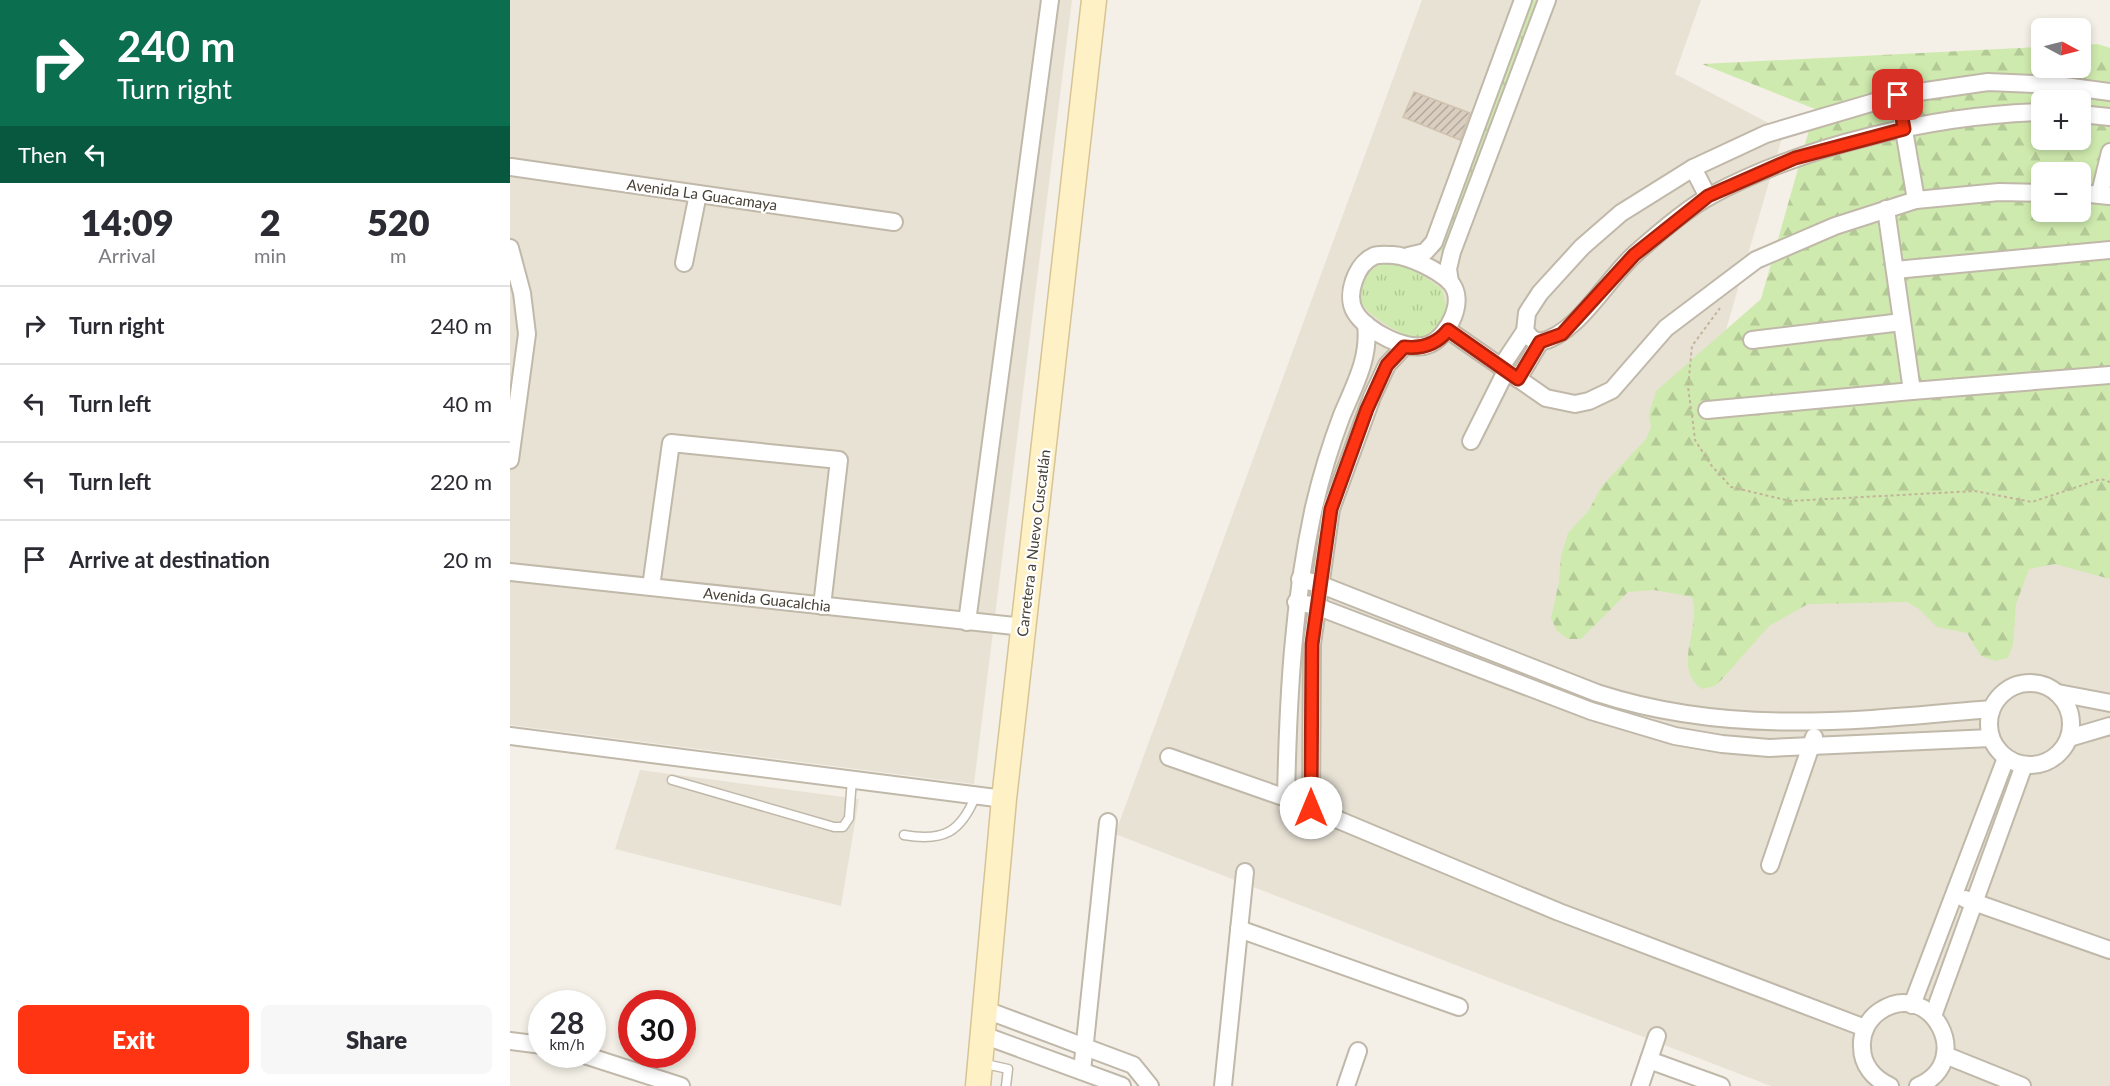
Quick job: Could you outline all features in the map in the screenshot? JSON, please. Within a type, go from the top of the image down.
[{"type":"street","points":[[967,622],[1050,0]]},
{"type":"street","name":"Carretera a Nuevo Cuscatlán","points":[[979,1074],[1005,799],[1094,0]]},
{"type":"street","points":[[1523,0],[1434,243],[1425,252],[1408,256],[1374,256],[1362,267],[1353,282],[1350,298],[1354,311],[1366,324],[1404,347],[1425,346],[1442,337],[1448,330],[1455,302],[1448,269],[1452,252],[1547,0]]},
{"type":"street","points":[[1471,441],[1508,372],[1525,331],[1527,313],[1540,293],[1582,247],[1621,213],[1693,168],[1766,134],[1898,95],[1988,82],[2057,85],[2110,92]]},
{"type":"street","points":[[1898,95],[1916,200]]},
{"type":"street","points":[[1508,372],[1540,342],[1562,334],[1634,255],[1708,196],[1795,158],[1904,129],[1996,113],[2031,112]]},
{"type":"street","points":[[2091,115],[2110,117]]},
{"type":"street","points":[[2105,195],[2110,152]]},
{"type":"street","points":[[510,159],[510,169]]},
{"type":"street","points":[[1693,168],[1708,196]]},
{"type":"street","name":"Avenida La Guacamaya","points":[[510,169],[894,222]]},
{"type":"street","points":[[1448,330],[1546,398],[1575,404],[1589,401],[1612,390],[1666,328],[1756,260],[1835,226],[1916,200],[1999,192],[2031,193]]},
{"type":"street","points":[[684,263],[698,194]]},
{"type":"street","points":[[1886,209],[1912,391]]},
{"type":"street","points":[[510,248],[522,293],[527,333],[510,460]]},
{"type":"street","points":[[1895,270],[2110,250]]},
{"type":"street","points":[[1408,256],[1450,282]]},
{"type":"street","points":[[1752,340],[1902,322]]},
{"type":"street","points":[[1286,798],[1288,680],[1296,602],[1314,504],[1341,417],[1365,361],[1368,341],[1366,324]]},
{"type":"street","points":[[1525,331],[1532,339],[1540,342]]},
{"type":"street","points":[[1311,808],[1311,703],[1316,606],[1331,509],[1362,421],[1387,365],[1404,347]]},
{"type":"street","points":[[1707,410],[2110,375]]},
{"type":"street","points":[[651,587],[671,443],[839,460],[822,606]]},
{"type":"street","name":"Avenida Guacalchia","points":[[510,572],[1024,627]]},
{"type":"street","points":[[1300,579],[1319,584],[1459,640],[1633,705],[1725,721],[1820,722],[1991,709]]},
{"type":"street","points":[[1296,602],[1316,606],[1542,693],[1637,726],[1722,744],[1769,748],[1991,738]]},
{"type":"street","points":[[2058,693],[2070,714],[2068,738],[2060,752],[2048,761],[2024,765],[2006,758],[1991,738],[1988,719],[1991,709],[2002,692],[2020,683],[2040,683],[2058,693],[2110,703]]},
{"type":"street","points":[[1770,865],[1820,722]]},
{"type":"street","points":[[2068,738],[2110,726]]},
{"type":"street","points":[[510,736],[1005,799]]},
{"type":"street","points":[[1169,756],[1286,798],[1559,912],[1865,1029]]},
{"type":"street","points":[[1912,1005],[1956,895],[2006,758]]},
{"type":"street","points":[[1933,1016],[1976,903],[2024,765]]},
{"type":"street","points":[[1082,1071],[1107,822]]},
{"type":"street","points":[[1223,1086],[1245,872]]},
{"type":"street","points":[[1956,895],[2110,950]]},
{"type":"street","points":[[1239,929],[1459,1007]]},
{"type":"street","points":[[1890,1086],[1875,1077],[1865,1063],[1862,1046],[1865,1029],[1877,1014],[1885,1008],[1903,1004],[1912,1005],[1933,1016],[1943,1030],[1945,1055],[1937,1071],[1918,1086]]},
{"type":"street","points":[[986,1010],[1133,1065],[1150,1086]]},
{"type":"street","points":[[983,1035],[1122,1086]]},
{"type":"street","points":[[1640,1086],[1657,1036]]},
{"type":"street","points":[[510,1041],[528,1043]]},
{"type":"street","points":[[1346,1086],[1358,1052]]},
{"type":"street","points":[[1945,1055],[2022,1086]]},
{"type":"street","points":[[1649,1060],[1721,1086]]},
{"type":"street","points":[[606,1062],[681,1086]]},
{"type":"lane","points":[[672,780],[834,827],[843,827],[849,818],[852,778]]},
{"type":"lane","points":[[904,835],[917,837],[946,834],[957,829],[967,816],[976,795]]},
{"type":"lane","points":[[979,1074],[1008,1069],[1006,1086]]},
{"type":"path","points":[[1720,308],[1692,346],[1688,387],[1695,440],[1711,465],[1731,487],[1790,501],[1975,491],[2032,502],[2101,478],[2110,482]]},
{"type":"shaded area","points":[[510,0],[1072,0],[974,784],[510,725]]},
{"type":"shaded area","points":[[1422,0],[1701,0],[1675,74],[1784,131],[1716,364],[2110,539],[2110,1086],[1771,1086],[1115,834]]},
{"type":"shaded area","points":[[640,770],[859,799],[841,906],[615,849]]},
{"type":"green space","points":[[1530,0],[1540,0],[1445,251],[1439,252],[1437,248]]},
{"type":"green space","points":[[2091,44],[2110,48],[2110,579],[2055,564],[2029,569],[2016,604],[2013,645],[2008,658],[1995,661],[1981,656],[1967,633],[1937,627],[1919,609],[1907,602],[1808,604],[1769,626],[1715,686],[1702,689],[1693,680],[1689,670],[1689,646],[1694,609],[1692,597],[1654,590],[1628,592],[1581,639],[1568,639],[1557,631],[1551,618],[1559,582],[1561,556],[1568,533],[1589,510],[1601,487],[1646,439],[1651,427],[1649,414],[1656,391],[1761,299],[1815,109],[1702,64],[2031,48],[2031,78],[2091,78]]},
{"type":"green space","points":[[1384,262],[1404,263],[1442,289],[1447,310],[1437,326],[1426,336],[1416,338],[1392,328],[1369,312],[1361,301],[1363,281],[1372,270]]},
{"type":"building","points":[[1414,92],[1470,113],[1460,140],[1403,117]]},
{"type":"route","points":[[1311,808],[1312,644],[1331,509],[1362,421],[1387,365],[1404,347],[1415,348],[1434,343],[1448,330],[1518,379],[1540,342],[1562,334],[1634,255],[1708,196],[1795,158],[1904,129],[1898,95]]}]
